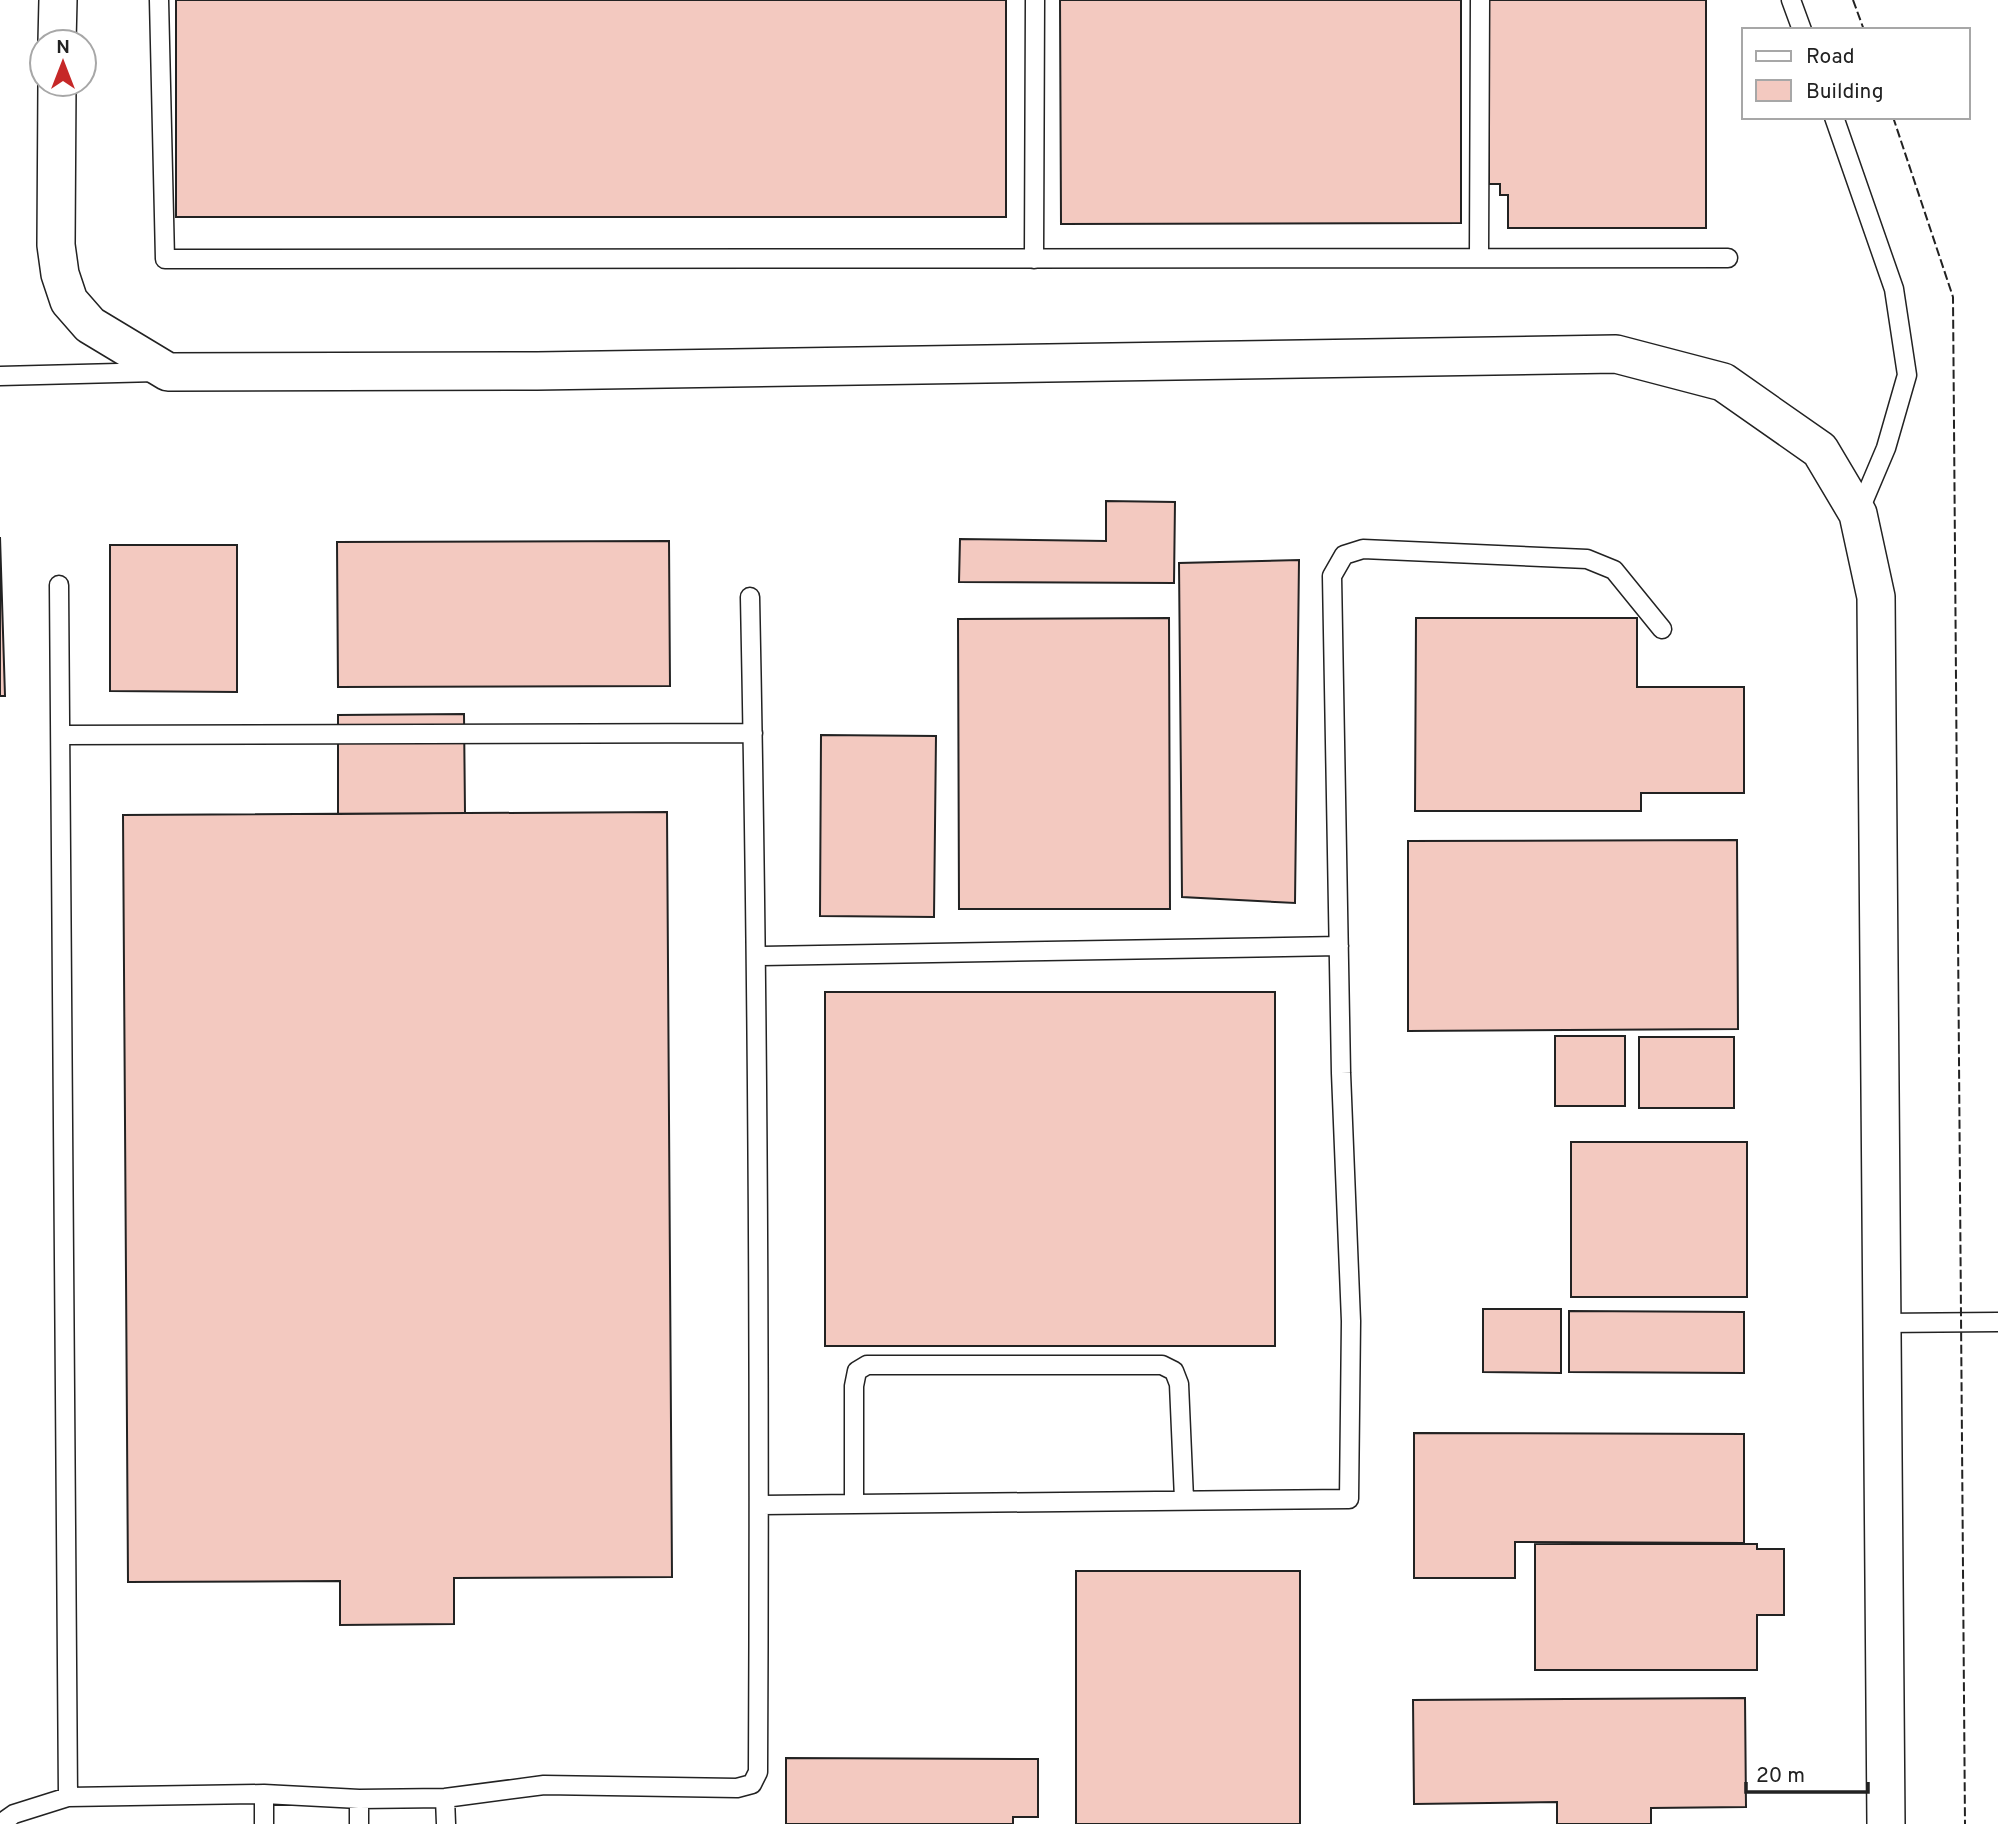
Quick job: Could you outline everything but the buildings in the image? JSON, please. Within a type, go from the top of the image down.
[{"type":"street","points":[[57,28],[58,0]]},
{"type":"street","points":[[57,98],[56,245],[60,274],[69,300],[90,325],[168,372],[537,371],[1616,354],[1723,382],[1820,450],[1858,514],[1876,597],[1886,1824]]},
{"type":"lane","points":[[159,0],[165,259],[1728,258]]},
{"type":"lane","points":[[1034,259],[1035,0]]},
{"type":"lane","points":[[1479,258],[1480,0]]},
{"type":"lane","points":[[1791,0],[1801,28]]},
{"type":"lane","points":[[1835,119],[1894,289],[1907,375],[1886,448],[1858,514]]},
{"type":"lane","points":[[0,376],[168,372]]},
{"type":"lane","points":[[759,1506],[1349,1499],[1351,1321],[1339,946],[1332,576],[1344,555],[1363,549],[1587,559],[1614,570],[1662,629]]},
{"type":"lane","points":[[59,585],[68,1797]]},
{"type":"lane","points":[[0,1824],[14,1814],[68,1797],[264,1794],[359,1800],[445,1798],[544,1785],[737,1788],[752,1784],[758,1772],[759,1506],[757,956],[750,597]]},
{"type":"lane","points":[[61,736],[753,733]]},
{"type":"lane","points":[[757,956],[1339,946]]},
{"type":"lane","points":[[1882,1323],[1998,1322]]},
{"type":"lane","points":[[854,1503],[854,1386],[857,1371],[867,1365],[1162,1365],[1174,1371],[1180,1384],[1184,1499]]},
{"type":"lane","points":[[264,1794],[264,1824]]},
{"type":"lane","points":[[445,1798],[446,1824]]},
{"type":"lane","points":[[359,1800],[359,1824]]},
{"type":"fence","points":[[1853,0],[1863,28]]},
{"type":"fence","points":[[1894,119],[1953,297],[1965,1824]]}]
